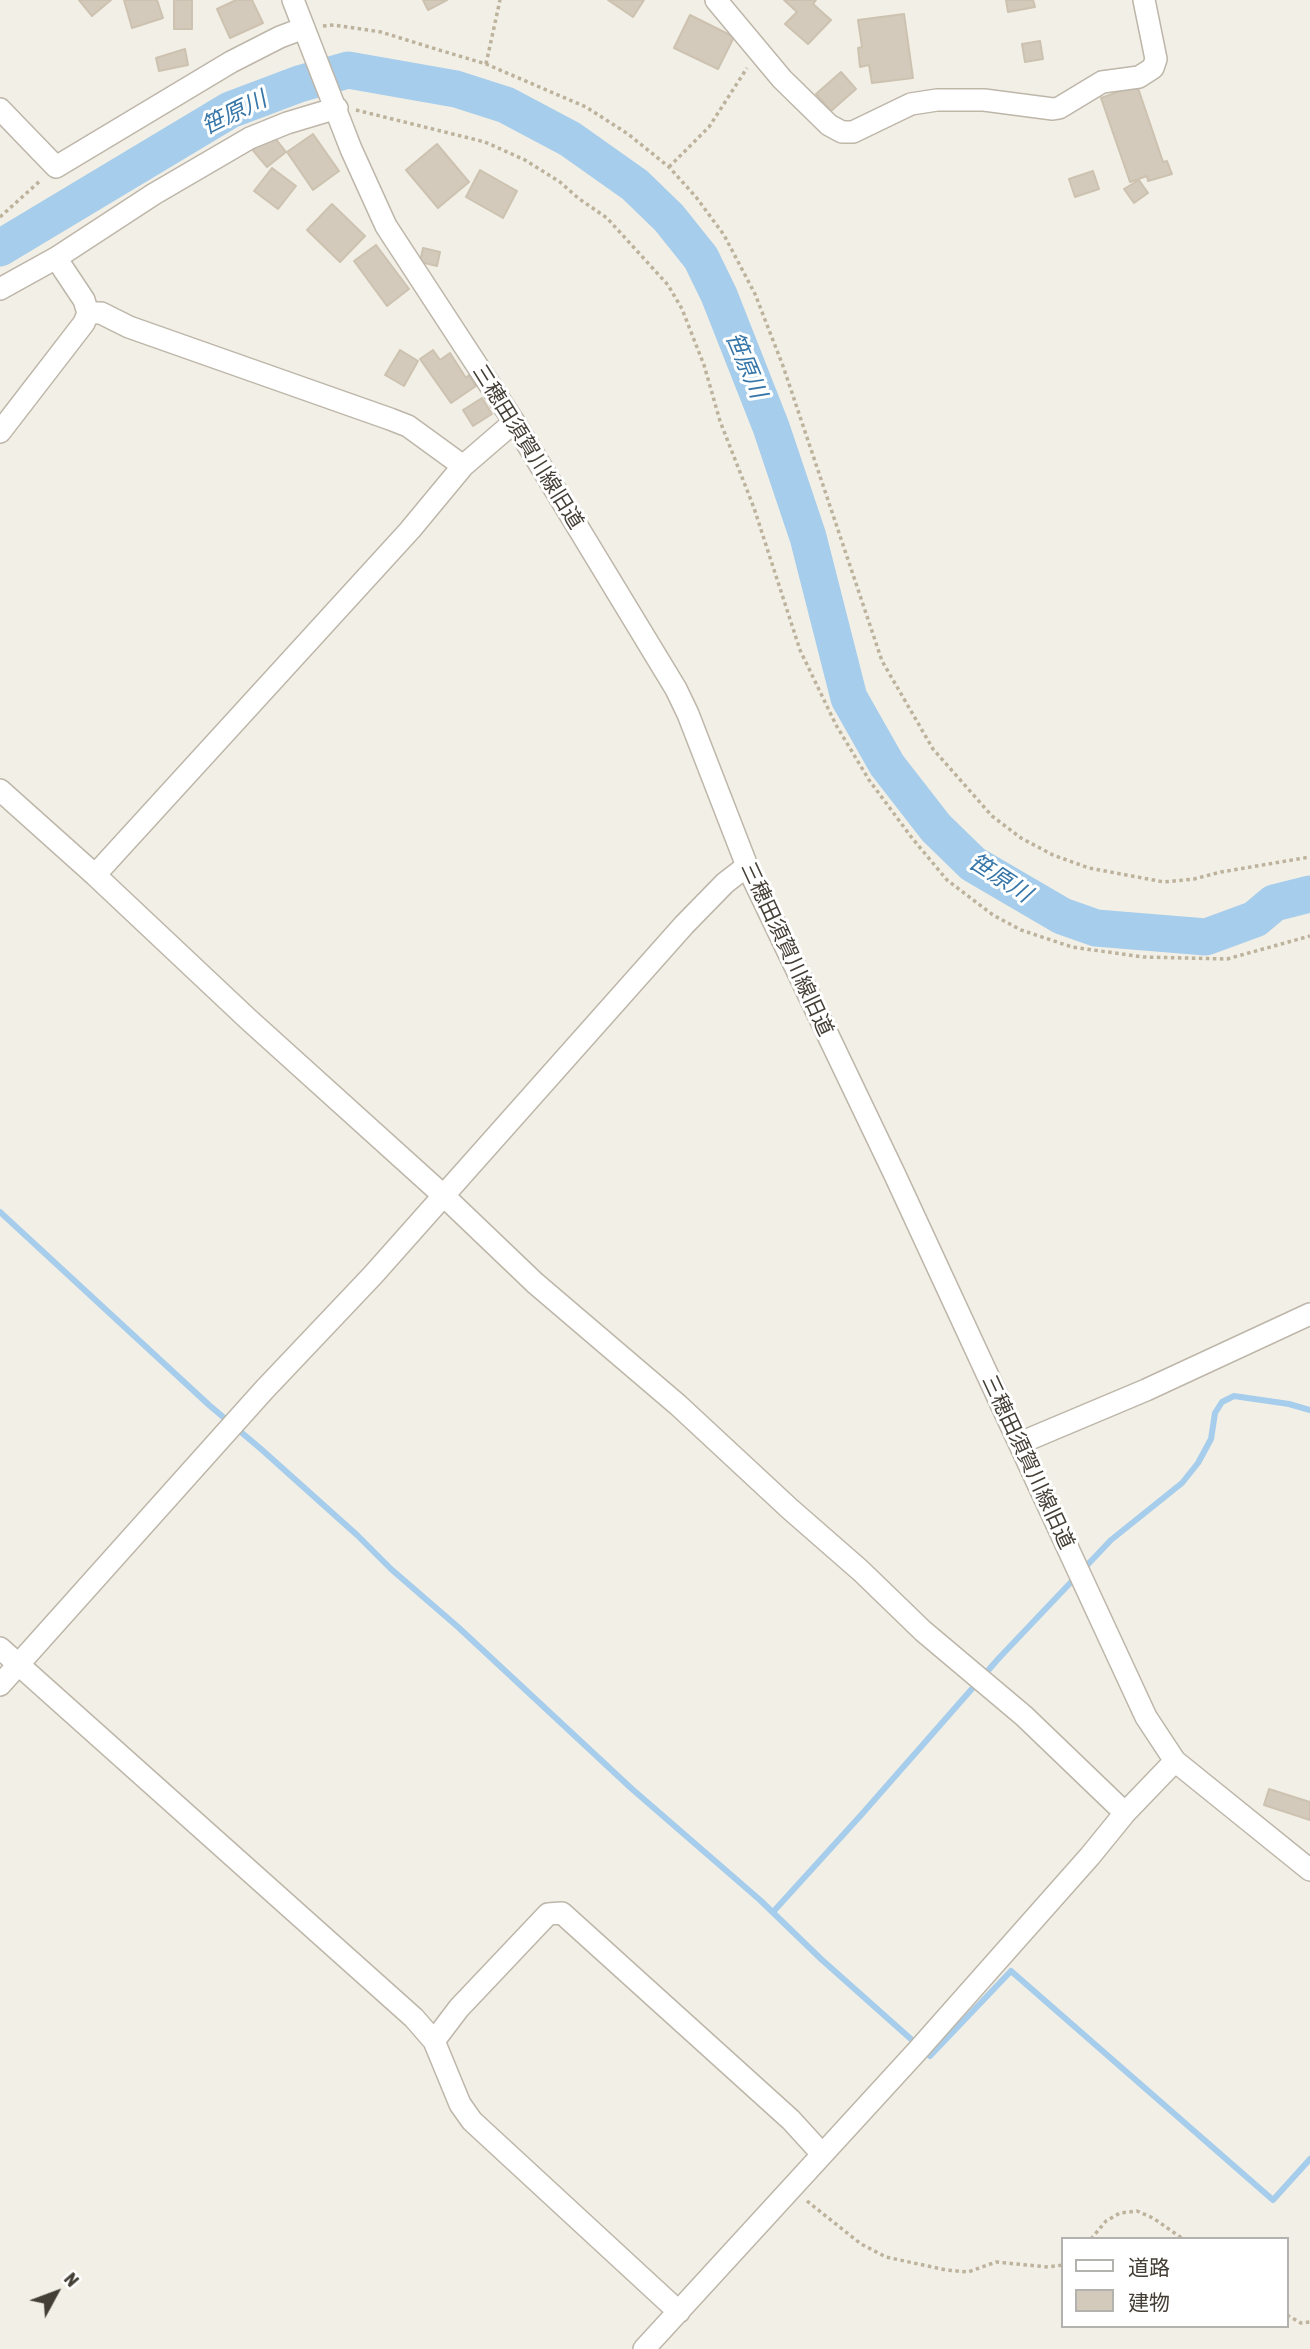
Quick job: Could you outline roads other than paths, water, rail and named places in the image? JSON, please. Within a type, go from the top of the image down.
[{"type":"street","name":"三穂田須賀川線旧道","points":[[293,0],[351,149],[386,226],[514,422],[676,689],[747,866],[1020,1443],[1146,1717],[1175,1761],[1310,1870]]},
{"type":"street","points":[[716,0],[782,79],[829,125],[842,132],[866,128],[911,104],[937,100],[984,100],[1059,108],[1102,82],[1139,77],[1153,68],[1156,59],[1144,0]]},
{"type":"street","points":[[0,109],[56,167],[231,62],[280,37],[306,33]]},
{"type":"street","points":[[0,289],[56,258],[154,194],[239,144],[288,122],[337,108]]},
{"type":"street","points":[[0,432],[85,323],[88,313],[84,300],[56,258]]},
{"type":"street","points":[[88,313],[101,313],[142,332],[408,426],[463,466]]},
{"type":"street","points":[[95,875],[410,530],[463,466],[514,422]]},
{"type":"street","points":[[0,790],[444,1196],[535,1283],[678,1405],[923,1631],[1024,1716],[1125,1812]]},
{"type":"street","points":[[0,1685],[237,1420],[373,1275],[684,925],[724,883],[747,866]]},
{"type":"street","points":[[1020,1443],[1146,1390],[1310,1314]]},
{"type":"street","points":[[0,1647],[414,2018],[434,2041],[460,2104],[472,2121],[679,2312]]},
{"type":"street","points":[[644,2349],[919,2049],[1090,1856],[1125,1812],[1175,1761]]},
{"type":"street","points":[[434,2041],[459,2008],[548,1914],[562,1913],[791,2120],[822,2154]]},
{"type":"waterway","name":"笹原川","points":[[0,248],[230,110],[299,84],[348,70],[456,89],[506,105],[570,139],[635,185],[669,218],[701,258],[719,295],[771,427],[808,537],[849,698],[887,765],[936,828],[973,864],[1062,916],[1096,928],[1206,937],[1255,919],[1274,903],[1310,894]]},
{"type":"waterway","points":[[0,1212],[209,1405],[458,1627],[632,1789],[760,1900],[821,1959],[930,2056],[1011,1971],[1273,2200],[1310,2159]]},
{"type":"waterway","points":[[773,1912],[999,1658],[1111,1540],[1182,1483],[1198,1463],[1211,1439],[1215,1413],[1222,1402],[1234,1396],[1310,1410]]}]
